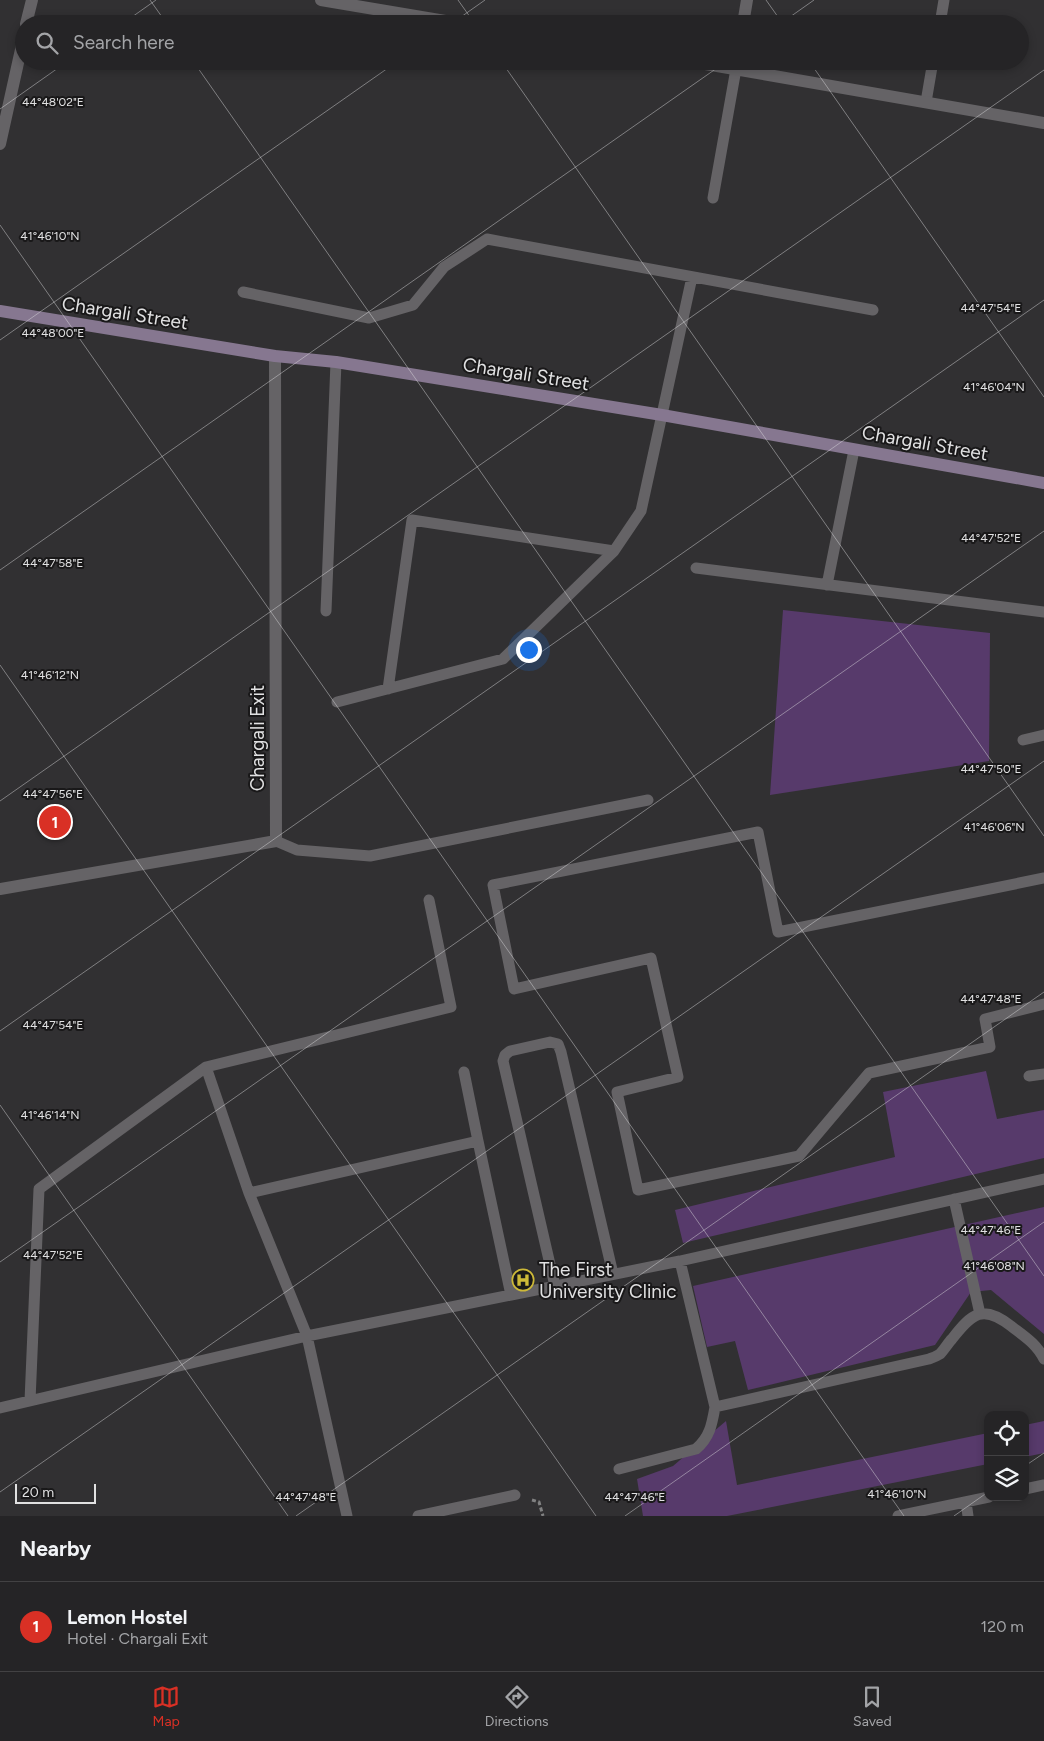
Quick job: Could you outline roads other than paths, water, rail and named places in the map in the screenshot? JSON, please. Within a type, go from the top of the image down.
[{"type":"street","points":[[28,15],[32,0]]},
{"type":"street","points":[[321,0],[410,15]]},
{"type":"street","points":[[744,15],[747,0]]},
{"type":"street","points":[[0,144],[16,70]]},
{"type":"street","points":[[763,70],[1044,123]]},
{"type":"street","name":"Chargali Street","points":[[0,311],[275,356],[336,362],[662,415],[1044,483]]},
{"type":"street","name":"Chargali Exit","points":[[275,356],[276,841]]},
{"type":"street","points":[[0,889],[276,841]]},
{"type":"lane","points":[[942,15],[944,0]]},
{"type":"lane","points":[[714,198],[736,70]]},
{"type":"lane","points":[[926,102],[931,70]]},
{"type":"lane","points":[[243,292],[369,318],[412,305],[444,267],[487,239],[873,310]]},
{"type":"lane","points":[[337,702],[503,659],[614,551],[641,511],[692,277]]},
{"type":"lane","points":[[326,611],[336,362]]},
{"type":"lane","points":[[827,585],[854,450]]},
{"type":"lane","points":[[388,689],[412,520],[614,551]]},
{"type":"lane","points":[[696,568],[1044,612]]},
{"type":"lane","points":[[1023,740],[1044,735]]},
{"type":"lane","points":[[276,841],[297,850],[370,856],[648,800]]},
{"type":"lane","points":[[1044,878],[778,932],[758,832],[493,885],[514,989],[651,958],[678,1077],[617,1092],[638,1190],[799,1156],[869,1073],[990,1046],[985,1019],[1044,1004]]},
{"type":"lane","points":[[30,1401],[39,1189],[206,1067],[451,1007],[429,900]]},
{"type":"lane","points":[[555,1286],[503,1061],[505,1054],[510,1051],[550,1042],[558,1044],[561,1052],[613,1274]]},
{"type":"lane","points":[[206,1067],[249,1193],[307,1336],[348,1516]]},
{"type":"lane","points":[[464,1072],[511,1295]]},
{"type":"lane","points":[[1029,1076],[1044,1074]]},
{"type":"lane","points":[[249,1193],[478,1140]]},
{"type":"lane","points":[[0,1408],[307,1336],[680,1261],[1044,1179]]},
{"type":"lane","points":[[954,1199],[980,1314]]},
{"type":"lane","points":[[620,1469],[696,1449],[704,1442],[710,1431],[715,1407],[680,1261]]},
{"type":"lane","points":[[715,1407],[929,1359],[940,1354],[958,1331],[974,1316],[980,1314],[990,1313],[1002,1319],[1040,1350],[1044,1359]]},
{"type":"lane","points":[[1029,1489],[1044,1486]]},
{"type":"lane","points":[[418,1516],[515,1495]]},
{"type":"lane","points":[[898,1516],[984,1498]]},
{"type":"lane","points":[[966,1502],[968,1516]]},
{"type":"place","name":"Lemon Hostel","points":[[55,822]]},
{"type":"place","name":"The First University Clinic","points":[[523,1280]]}]
